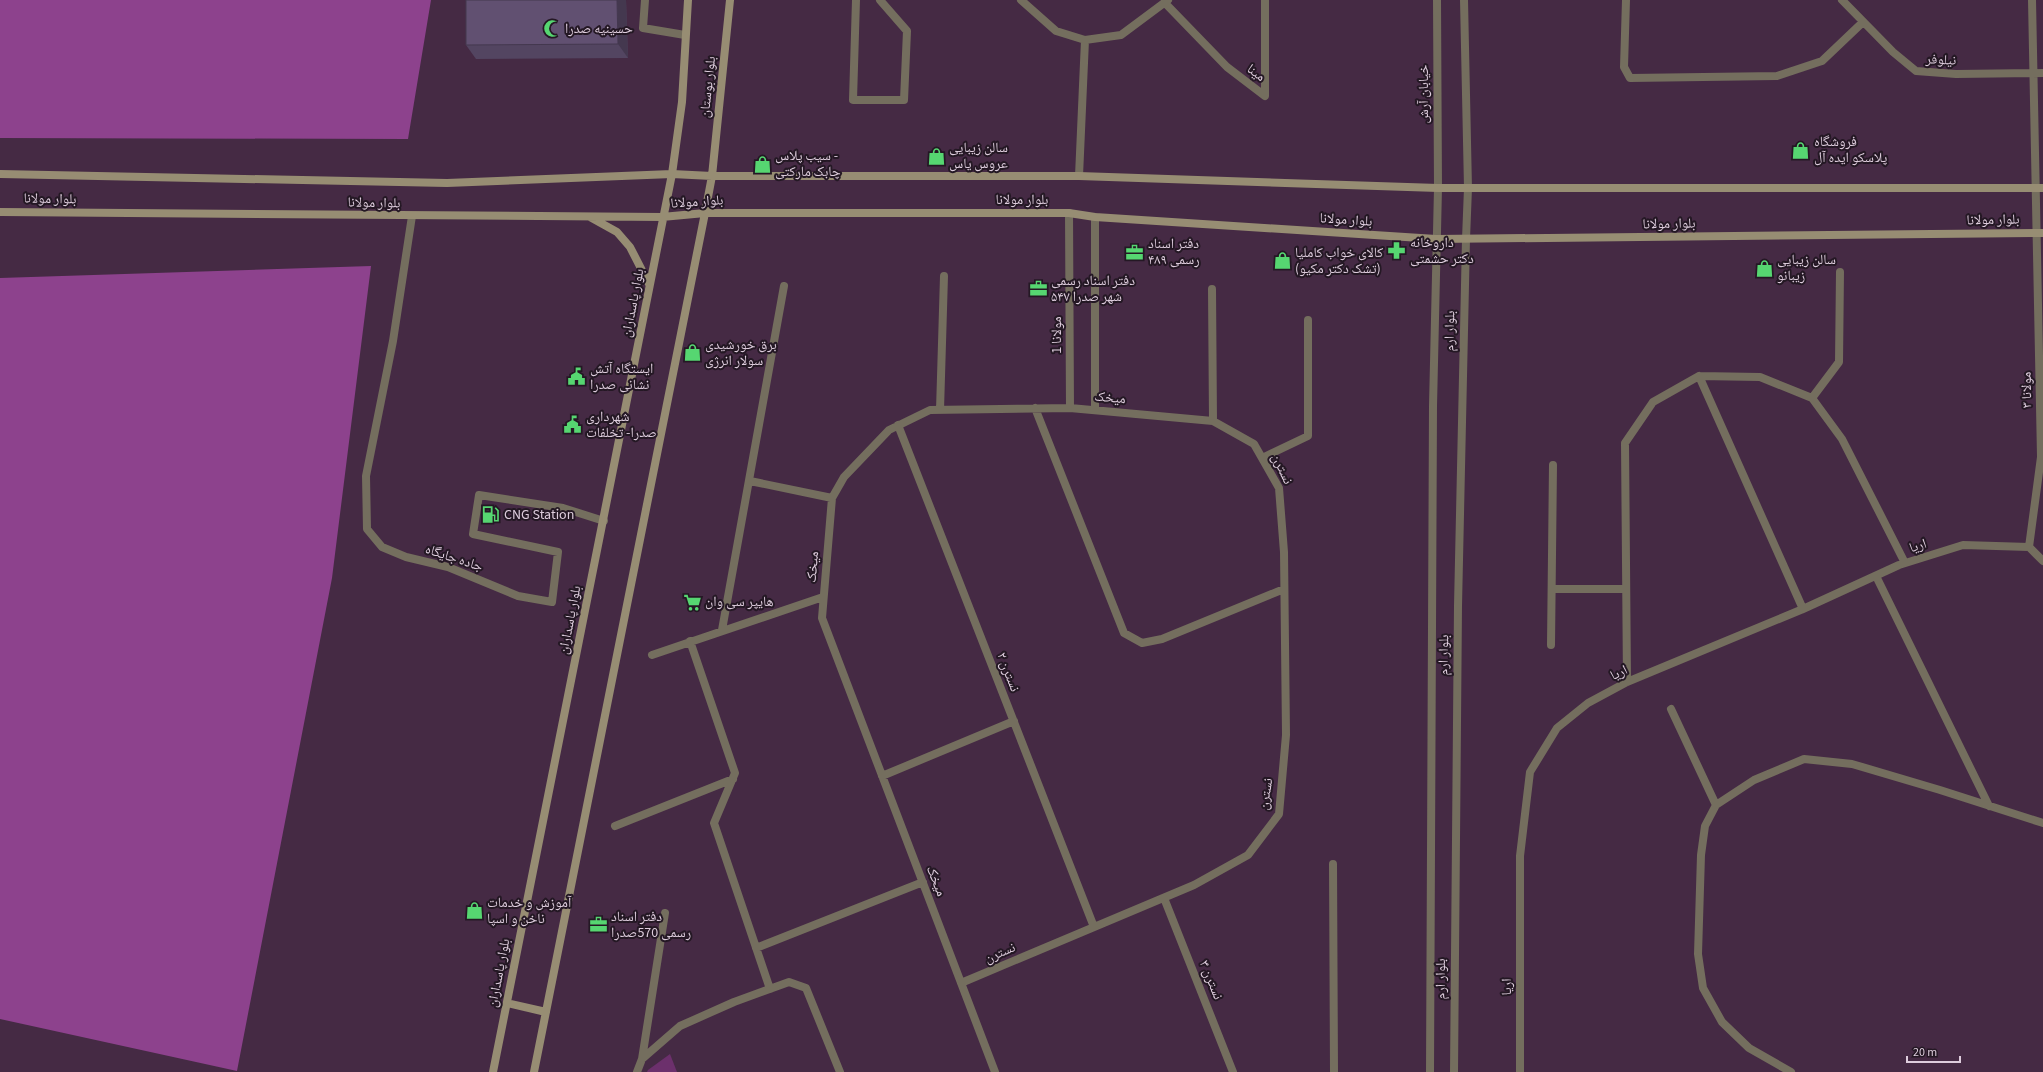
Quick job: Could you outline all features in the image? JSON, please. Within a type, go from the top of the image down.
[{"type":"main road","name":"بلوار بوستان","points":[[672,174],[682,102],[688,0]]},
{"type":"main road","name":"بلوار بوستان","points":[[712,176],[730,0]]},
{"type":"main road","name":"بلوار مولانا","points":[[0,174],[447,183],[672,174],[712,176],[1079,176],[1438,188],[2039,188]]},
{"type":"main road","name":"بلوار پاسداران","points":[[493,1072],[604,520],[662,217],[672,174]]},
{"type":"main road","points":[[534,1072],[712,176]]},
{"type":"main road","name":"بلوار مولانا","points":[[0,212],[589,217],[662,217],[705,213],[1069,213],[1095,217],[1436,239],[2039,233]]},
{"type":"main road","points":[[589,217],[617,232],[630,247],[650,284]]},
{"type":"main road","points":[[507,1003],[546,1012]]},
{"type":"street","points":[[645,0],[643,28],[685,35]]},
{"type":"street","points":[[856,0],[853,100],[904,100],[907,31],[880,0]]},
{"type":"street","points":[[1021,0],[1056,31],[1085,40],[1121,34],[1166,1]]},
{"type":"street","name":"مینا","points":[[1166,1],[1227,67],[1265,96],[1265,0]]},
{"type":"street","name":"خیابان آرش","points":[[1436,239],[1438,188],[1437,0]]},
{"type":"street","points":[[1464,0],[1468,188]]},
{"type":"street","points":[[1626,0],[1624,67],[1630,78],[1777,76],[1822,61],[1863,22]]},
{"type":"street","name":"نیلوفر","points":[[1842,0],[1893,52],[1916,71],[1956,74],[2043,74]]},
{"type":"street","name":"مولانا ۳","points":[[2029,547],[2041,457],[2039,188],[2033,74],[2032,0]]},
{"type":"street","points":[[1079,176],[1085,40]]},
{"type":"street","name":"بلوار ارم","points":[[1454,1072],[1458,606],[1468,188]]},
{"type":"street","name":"مولانا 1","points":[[1069,213],[1070,408]]},
{"type":"street","name":"جاده جایگاه","points":[[412,216],[393,341],[366,476],[367,529],[382,547],[400,555],[448,567],[518,596],[552,602],[558,552],[473,534],[479,496],[563,508],[604,520]]},
{"type":"street","points":[[1095,217],[1095,409]]},
{"type":"street","name":"بلوار ارم","points":[[1430,1072],[1433,406],[1436,239]]},
{"type":"street","points":[[1812,398],[1839,362],[1840,272]]},
{"type":"street","points":[[940,410],[944,276]]},
{"type":"street","points":[[722,630],[784,286]]},
{"type":"street","points":[[1212,289],[1213,421]]},
{"type":"street","points":[[1262,458],[1308,436],[1308,320]]},
{"type":"street","points":[[1699,376],[1803,608]]},
{"type":"street","points":[[1627,682],[1625,589],[1625,443],[1652,402],[1699,376],[1760,377],[1812,398],[1842,439],[1905,564]]},
{"type":"street","points":[[1035,408],[1124,633],[1142,643],[1162,639],[1284,589]]},
{"type":"street","name":"میخک","points":[[995,1072],[822,618],[832,498],[844,477],[889,430],[930,410],[1070,408],[1095,409],[1213,421],[1254,444]]},
{"type":"street","name":"نسترن ۲","points":[[898,425],[1094,928]]},
{"type":"street","name":"نسترن","points":[[961,983],[1194,885],[1248,855],[1279,814],[1286,735],[1284,589],[1279,488],[1254,444]]},
{"type":"street","points":[[1551,645],[1553,465]]},
{"type":"street","points":[[750,481],[832,498]]},
{"type":"street","name":"اریا","points":[[1520,1072],[1520,856],[1530,772],[1557,728],[1588,703],[1627,682],[1905,564],[1963,545],[2029,547]]},
{"type":"street","points":[[2029,547],[2043,561]]},
{"type":"street","points":[[1876,576],[1989,806]]},
{"type":"street","points":[[1552,589],[1625,589]]},
{"type":"street","points":[[652,655],[823,597]]},
{"type":"street","points":[[690,641],[735,773],[714,823],[770,989]]},
{"type":"street","points":[[1671,709],[1716,805]]},
{"type":"street","points":[[882,776],[1014,721]]},
{"type":"street","points":[[1791,1072],[1749,1048],[1738,1038],[1722,1022],[1703,988],[1698,954],[1701,855],[1705,826],[1716,805],[1754,780],[1804,759],[1852,764],[2043,823]]},
{"type":"street","points":[[615,826],[732,779]]},
{"type":"street","points":[[1333,864],[1334,1072]]},
{"type":"street","points":[[756,948],[923,882]]},
{"type":"street","name":"نسترن ۳","points":[[1164,898],[1233,1072]]},
{"type":"street","points":[[638,1072],[642,1058],[665,913]]},
{"type":"street","points":[[642,1058],[680,1026],[734,1002],[789,982],[806,988],[840,1072]]},
{"type":"shaded area","points":[[0,0],[431,0],[408,139],[0,138]]},
{"type":"shaded area","points":[[371,266],[332,578],[237,1071],[0,1019],[0,278]]},
{"type":"shaded area","points":[[670,1054],[677,1072],[647,1072],[648,1070]]},
{"type":"building","name":"حسینیه صدرا","points":[[466,0],[617,0],[618,44],[466,45]]},
{"type":"place","name":"حسینیه صدرا","points":[[552,29]]},
{"type":"place","name":"فروشگاه پلاسکو ایده آل","points":[[1801,150]]},
{"type":"place","name":"سالن زیبایی عروس یاس","points":[[936,156]]},
{"type":"place","name":"سیب پلاس - چابک مارکتی","points":[[762,164]]},
{"type":"place","name":"داروخانه دکتر حشمتی","points":[[1397,251]]},
{"type":"place","name":"دفتر اسناد رسمی ۴۸۹","points":[[1135,252]]},
{"type":"place","name":"کالای خواب کاملیا (تشک دکتر مکیو)","points":[[1282,261]]},
{"type":"place","name":"سالن‌ زیبایی زیبانو","points":[[1764,268]]},
{"type":"place","name":"دفتر اسناد رسمی ۵۴۷ شهر صدرا","points":[[1038,289]]},
{"type":"place","name":"برق خورشیدی سولار انرژی","points":[[692,353]]},
{"type":"place","name":"ایستگاه آتش نشانی صدرا","points":[[577,377]]},
{"type":"place","name":"شهرداری صدرا- تخلفات","points":[[573,425]]},
{"type":"place","name":"CNG Station","points":[[491,515]]},
{"type":"place","name":"هایپر سی وان","points":[[692,602]]},
{"type":"place","name":"آموزش و خدمات ناخن و اسپا","points":[[474,911]]},
{"type":"place","name":"دفتر اسناد رسمی 570صدرا","points":[[598,925]]}]
